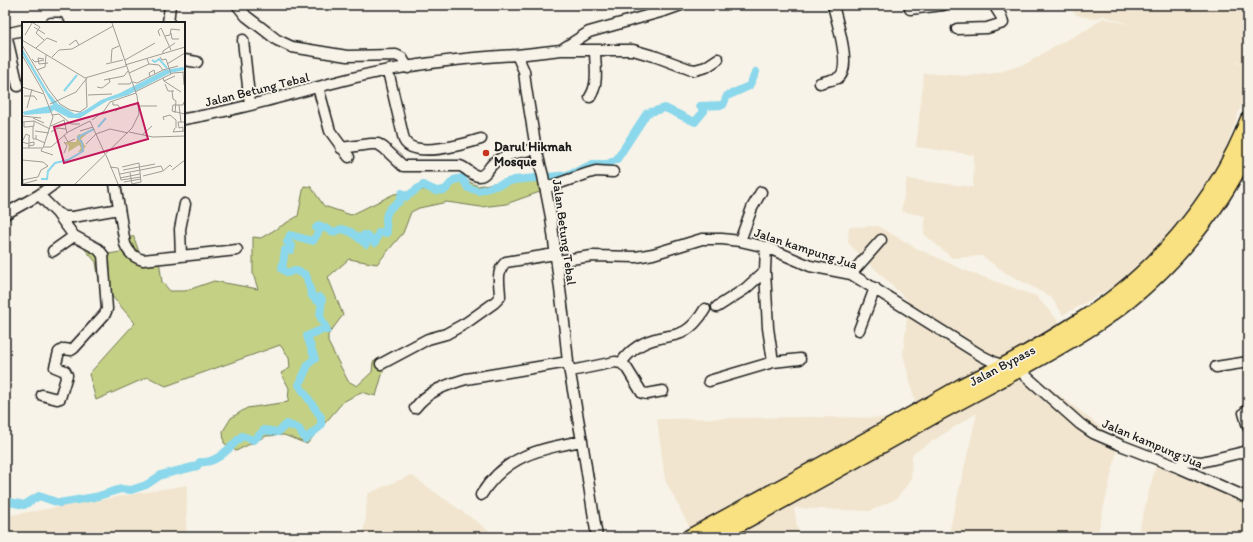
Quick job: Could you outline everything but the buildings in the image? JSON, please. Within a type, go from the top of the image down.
[{"type":"highway","name":"Jalan Bypass","points":[[690,537],[803,482],[1018,370],[1095,324],[1134,296],[1156,277],[1193,226],[1232,155],[1248,120]]},
{"type":"highway","name":"Jalan Bypass","points":[[715,537],[879,434],[967,383],[1002,366],[1076,324],[1125,289],[1221,198],[1247,155]]},
{"type":"street","points":[[168,22],[170,5]]},
{"type":"street","points":[[237,5],[251,20],[286,45],[347,56],[396,55],[402,58],[408,68]]},
{"type":"street","points":[[560,50],[589,32],[681,5]]},
{"type":"street","points":[[820,83],[839,77],[844,66],[841,38],[833,5]]},
{"type":"street","points":[[910,9],[943,5]]},
{"type":"street","points":[[957,29],[987,28],[1003,23],[994,5]]},
{"type":"street","points":[[18,86],[5,34],[22,30]]},
{"type":"street","points":[[242,40],[250,105]]},
{"type":"street","points":[[517,56],[560,50],[632,50],[695,70],[706,67],[718,59]]},
{"type":"street","points":[[590,97],[596,76],[595,50]]},
{"type":"street","name":"Jalan Betung Tebal","points":[[185,119],[250,105],[318,87],[388,71],[459,60],[517,56],[524,71],[536,149],[545,183],[551,217],[569,366],[597,537]]},
{"type":"street","points":[[185,60],[197,62]]},
{"type":"street","points":[[388,71],[406,144],[419,149],[456,146],[481,139]]},
{"type":"street","points":[[318,87],[328,128],[341,148],[349,157]]},
{"type":"street","points":[[341,148],[375,144],[384,148],[402,166],[460,166],[478,176],[484,175],[494,163],[506,155],[536,149]]},
{"type":"street","points":[[545,183],[596,171],[613,172]]},
{"type":"street","points":[[5,214],[39,195],[53,185]]},
{"type":"street","points":[[115,185],[125,244],[133,256],[143,260],[237,250]]},
{"type":"street","points":[[740,241],[752,208],[761,192]]},
{"type":"street","points":[[39,195],[56,213],[74,236],[98,249],[103,255],[107,309],[105,314],[74,348],[64,349],[59,352],[55,367],[65,371],[67,375],[60,398],[57,399],[42,395]]},
{"type":"street","points":[[181,256],[180,229],[185,204]]},
{"type":"street","points":[[56,213],[65,217],[73,218],[119,208]]},
{"type":"street","points":[[52,250],[74,236]]},
{"type":"street","name":"Jalan kampung Jua","points":[[381,364],[428,339],[446,334],[466,323],[494,303],[500,297],[498,279],[500,270],[506,262],[592,256],[636,257],[653,254],[702,239],[722,239],[740,241],[766,247],[810,266],[851,274],[982,356],[1002,366]]},
{"type":"street","points":[[851,274],[882,240]]},
{"type":"street","points":[[766,247],[765,271],[768,328],[773,362]]},
{"type":"street","points":[[717,307],[745,289],[765,271]]},
{"type":"street","points":[[859,330],[875,288]]},
{"type":"street","points":[[621,363],[627,355],[642,344],[658,338],[674,336],[687,330],[705,309]]},
{"type":"street","points":[[709,380],[773,362],[800,359]]},
{"type":"street","points":[[415,408],[422,399],[438,389],[451,383],[466,379],[569,366],[615,362],[621,363],[626,367],[642,393],[647,394],[663,391]]},
{"type":"street","points":[[1216,367],[1248,362]]},
{"type":"street","name":"Jalan kampung Jua","points":[[1018,370],[1086,428],[1122,446],[1180,468],[1248,498]]},
{"type":"street","points":[[1248,409],[1245,411],[1244,416],[1248,427]]},
{"type":"street","points":[[481,495],[501,471],[527,454],[548,447],[582,441]]},
{"type":"street","points":[[1180,468],[1183,460],[1201,462],[1248,451]]},
{"type":"shaded area","points":[[1068,5],[1248,5],[1248,65],[1236,63],[1248,66],[1248,81],[1242,103],[1220,165],[1180,219],[1139,269],[1108,290],[1063,315],[1051,297],[1006,273],[982,256],[952,258],[924,234],[925,216],[901,211],[907,179],[973,187],[974,155],[916,147],[924,73],[969,76],[996,73],[1028,63],[1053,47],[1088,29],[1103,18],[1132,25],[1104,16],[1093,19],[1077,15],[1068,7]]},
{"type":"shaded area","points":[[878,226],[914,247],[964,270],[1036,296],[1075,339],[1028,371],[1119,441],[1097,537],[948,537],[977,413],[912,454],[911,480],[896,499],[870,511],[794,508],[799,537],[693,537],[694,536],[665,480],[657,419],[808,417],[919,418],[903,354],[907,318],[907,300],[848,243],[849,227]]},
{"type":"shaded area","points":[[1156,465],[1248,504],[1248,536],[1227,530],[1224,537],[1157,537],[1138,533]]},
{"type":"shaded area","points":[[411,475],[498,537],[362,537],[366,517],[367,494]]},
{"type":"shaded area","points":[[187,485],[186,537],[5,537],[5,516]]},
{"type":"green space","points":[[547,173],[548,189],[506,204],[481,207],[447,202],[419,208],[411,212],[403,233],[377,264],[349,259],[328,277],[343,315],[328,335],[328,342],[348,381],[357,386],[372,372],[373,362],[398,348],[406,351],[384,368],[376,396],[361,392],[343,402],[307,444],[284,435],[266,436],[236,451],[224,443],[223,431],[231,418],[247,408],[288,402],[289,388],[281,373],[290,368],[289,357],[280,345],[166,386],[148,377],[96,400],[89,374],[135,323],[99,281],[96,262],[83,247],[82,239],[108,254],[121,252],[133,235],[141,258],[159,260],[162,282],[170,291],[185,291],[214,281],[258,289],[253,274],[253,237],[261,238],[298,216],[304,186],[311,187],[324,206],[351,215],[394,194],[451,186],[457,176],[478,186]]},
{"type":"waterway","points":[[5,501],[24,505],[39,496],[59,503],[95,497],[121,489],[131,490],[146,485],[161,475],[197,466],[200,462],[206,462],[218,458],[242,436],[254,440],[264,430],[278,432],[287,424],[299,429],[305,439],[321,426],[321,417],[299,385],[309,363],[315,359],[307,336],[321,330],[327,330],[320,316],[322,299],[319,297],[316,300],[312,296],[306,275],[294,270],[288,273],[282,269],[285,250],[291,250],[292,246],[287,242],[290,235],[313,241],[319,231],[316,228],[319,225],[333,232],[342,229],[351,232],[366,244],[364,235],[367,235],[375,243],[379,232],[387,233],[386,218],[388,211],[399,202],[402,193],[406,197],[423,185],[436,191],[445,190],[454,180],[462,178],[468,188],[479,191],[514,180],[569,175],[593,164],[608,164],[617,159],[647,113],[665,108],[695,122],[704,111],[700,106],[723,105],[727,96],[749,86],[756,72]]},
{"type":"place","name":"Darul Hikmah Mosque","points":[[486,153]]}]
